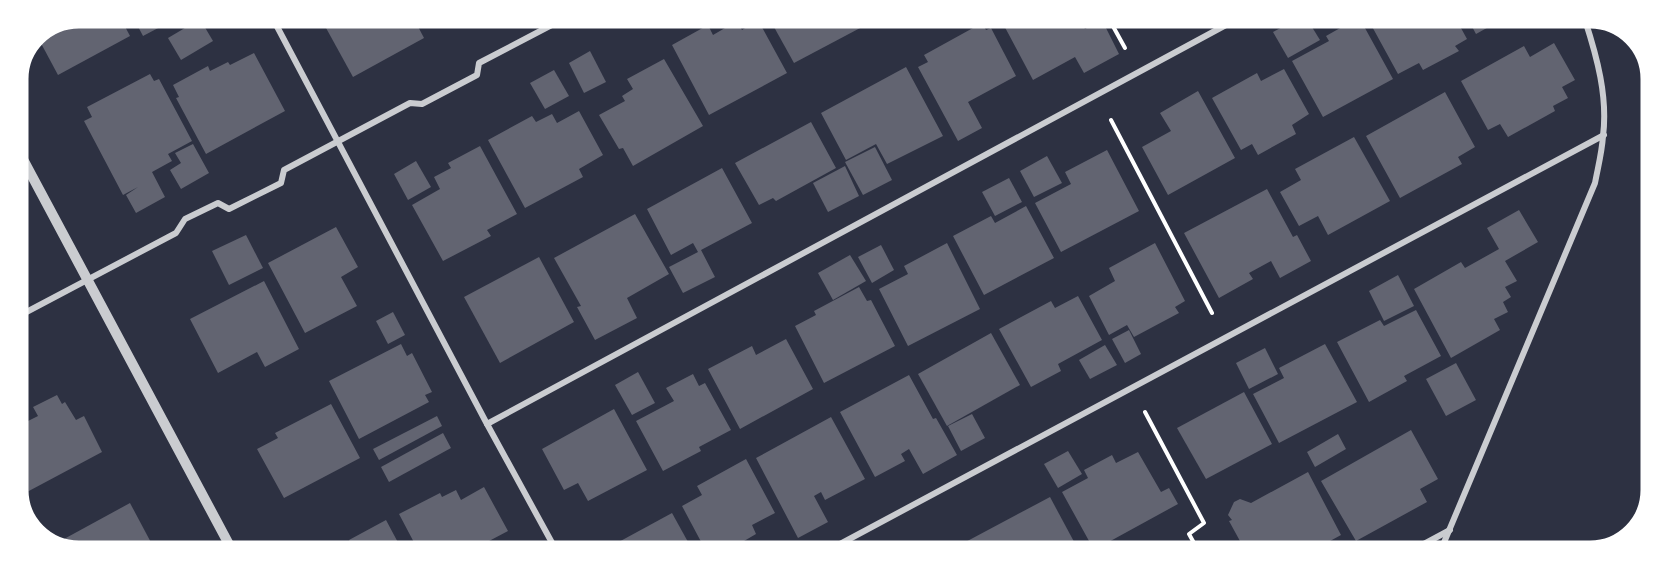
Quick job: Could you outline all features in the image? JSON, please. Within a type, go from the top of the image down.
[{"type":"street","points":[[277,27],[552,542]]},
{"type":"street","points":[[27,312],[176,233],[185,219],[218,203],[229,209],[281,183],[284,170],[410,103],[422,104],[477,75],[479,63],[548,27]]},
{"type":"street","points":[[487,424],[1222,27]]},
{"type":"street","points":[[1445,542],[1595,183],[1604,135],[1604,100],[1596,54],[1587,27]]},
{"type":"street","points":[[845,542],[1604,135]]},
{"type":"street","points":[[27,167],[228,542]]},
{"type":"street","points":[[1428,542],[1450,530]]},
{"type":"path","points":[[1097,95],[1225,337]]},
{"type":"path","points":[[1131,388],[1204,523],[1189,534],[1193,542]]},
{"type":"building","points":[[125,27],[130,36],[58,75],[41,43],[50,36],[68,28]]},
{"type":"building","points":[[138,27],[160,27],[143,36]]},
{"type":"building","points":[[187,27],[205,27],[213,41],[181,60],[168,38]]},
{"type":"building","points":[[326,27],[418,27],[424,38],[353,77]]},
{"type":"building","points":[[704,27],[709,27],[713,35],[727,27],[740,27],[742,30],[747,27],[762,27],[787,73],[709,115],[672,45]]},
{"type":"building","points":[[774,27],[862,27],[794,63]]},
{"type":"building","points":[[975,27],[984,27],[986,30],[991,28],[1016,76],[968,102],[982,128],[958,141],[918,67],[928,62],[924,55]]},
{"type":"building","points":[[1005,27],[1084,27],[1085,29],[1106,27],[1119,54],[1084,73],[1075,57],[1033,80]]},
{"type":"building","points":[[1282,27],[1312,27],[1320,40],[1288,58],[1273,32]]},
{"type":"building","points":[[1342,27],[1364,27],[1393,79],[1323,117],[1292,61],[1329,41],[1326,36]]},
{"type":"building","points":[[1372,27],[1460,27],[1467,39],[1455,46],[1459,51],[1423,70],[1419,63],[1398,74]]},
{"type":"building","points":[[1472,27],[1489,27],[1476,34]]},
{"type":"building","points":[[1554,43],[1575,80],[1562,87],[1568,98],[1553,106],[1555,111],[1508,137],[1500,124],[1488,130],[1461,81],[1524,46],[1530,57]]},
{"type":"building","points":[[590,51],[606,82],[584,93],[569,63]]},
{"type":"building","points":[[254,53],[285,111],[206,154],[176,98],[179,97],[173,85],[208,66],[210,71],[228,62],[230,65]]},
{"type":"building","points":[[664,59],[703,126],[633,166],[623,148],[619,149],[599,115],[625,101],[622,96],[633,89],[627,79]]},
{"type":"building","points":[[906,67],[943,136],[887,164],[876,144],[846,160],[821,113]]},
{"type":"building","points":[[1284,69],[1309,114],[1292,125],[1296,134],[1258,155],[1252,144],[1241,150],[1212,98],[1257,73],[1261,81]]},
{"type":"building","points":[[554,70],[569,96],[545,109],[530,83]]},
{"type":"building","points":[[150,74],[154,81],[159,79],[192,141],[168,154],[172,161],[152,172],[165,197],[136,213],[126,195],[138,187],[123,195],[84,121],[92,117],[87,107]]},
{"type":"building","points":[[1198,91],[1235,158],[1168,195],[1142,147],[1171,131],[1160,113]]},
{"type":"building","points":[[1445,92],[1475,147],[1458,157],[1462,164],[1400,198],[1366,136]]},
{"type":"building","points":[[579,111],[603,155],[579,169],[583,177],[525,208],[488,140],[532,116],[536,122],[552,114],[557,123]]},
{"type":"building","points":[[811,122],[836,168],[776,201],[773,198],[759,205],[735,163]]},
{"type":"building","points":[[1354,137],[1390,201],[1328,235],[1318,216],[1299,226],[1280,192],[1301,180],[1295,169]]},
{"type":"building","points":[[193,144],[209,173],[181,189],[170,170],[181,163],[175,153]]},
{"type":"building","points":[[480,146],[517,214],[487,230],[491,236],[443,261],[412,205],[440,189],[434,177],[451,168],[448,163]]},
{"type":"building","points":[[875,147],[892,180],[863,195],[845,162]]},
{"type":"building","points":[[1107,150],[1139,211],[1061,252],[1035,203],[1071,184],[1065,172]]},
{"type":"building","points":[[1047,156],[1062,183],[1034,197],[1020,171]]},
{"type":"building","points":[[416,161],[431,187],[408,200],[394,174]]},
{"type":"building","points":[[845,166],[859,196],[828,212],[813,183]]},
{"type":"building","points":[[722,168],[752,223],[701,250],[715,277],[683,293],[669,267],[698,252],[693,243],[671,255],[647,209]]},
{"type":"building","points":[[1009,178],[1022,202],[995,216],[982,192]]},
{"type":"building","points":[[1267,189],[1293,237],[1297,235],[1311,261],[1280,278],[1271,261],[1249,273],[1253,279],[1219,298],[1184,233]]},
{"type":"building","points":[[1026,206],[1054,258],[984,295],[953,236],[991,216],[995,223]]},
{"type":"building","points":[[1519,210],[1538,242],[1505,261],[1517,281],[1505,287],[1511,297],[1503,302],[1508,312],[1494,319],[1500,330],[1451,358],[1414,289],[1461,262],[1465,268],[1499,249],[1487,228]]},
{"type":"building","points":[[635,214],[669,274],[627,298],[637,318],[595,340],[577,307],[581,306],[554,258]]},
{"type":"building","points":[[336,227],[358,267],[341,277],[357,306],[305,333],[268,263]]},
{"type":"building","points":[[246,235],[263,268],[229,285],[212,251]]},
{"type":"building","points":[[947,243],[980,309],[908,346],[879,289],[908,274],[904,266]]},
{"type":"building","points":[[1155,243],[1185,301],[1175,307],[1179,313],[1134,337],[1127,325],[1109,335],[1089,296],[1115,281],[1109,268]]},
{"type":"building","points":[[881,245],[894,270],[872,283],[858,257]]},
{"type":"building","points":[[850,255],[866,281],[833,300],[818,273]]},
{"type":"building","points":[[539,257],[574,322],[500,363],[464,297]]},
{"type":"building","points":[[1398,275],[1414,306],[1384,321],[1369,291]]},
{"type":"building","points":[[264,281],[299,349],[265,367],[257,352],[218,373],[190,319]]},
{"type":"building","points":[[859,287],[867,301],[871,300],[895,346],[824,383],[795,326],[816,315],[814,311]]},
{"type":"building","points":[[1078,296],[1102,340],[1058,364],[1061,371],[1031,387],[999,329],[1051,301],[1055,308]]},
{"type":"building","points":[[1416,310],[1441,356],[1404,376],[1407,381],[1369,402],[1337,342],[1380,320],[1384,326]]},
{"type":"building","points":[[393,312],[405,335],[388,344],[376,321]]},
{"type":"building","points":[[1129,330],[1141,354],[1125,363],[1112,339]]},
{"type":"building","points":[[991,333],[1020,385],[947,426],[918,374]]},
{"type":"building","points":[[786,339],[813,389],[740,429],[708,369],[752,346],[756,355]]},
{"type":"building","points":[[401,344],[407,356],[412,353],[432,392],[425,395],[429,402],[359,439],[329,381]]},
{"type":"building","points":[[1325,344],[1357,402],[1279,443],[1253,394],[1284,378],[1279,368]]},
{"type":"building","points":[[1105,345],[1117,365],[1090,379],[1079,360]]},
{"type":"building","points":[[1265,348],[1278,374],[1249,389],[1236,363]]},
{"type":"building","points":[[1456,363],[1476,400],[1446,416],[1426,379]]},
{"type":"building","points":[[638,372],[655,403],[632,415],[615,385]]},
{"type":"building","points":[[693,374],[699,386],[705,383],[731,430],[699,447],[701,451],[663,471],[636,421],[674,401],[666,388]]},
{"type":"building","points":[[909,375],[933,419],[936,418],[957,455],[923,474],[909,449],[901,454],[905,461],[875,477],[840,412]]},
{"type":"building","points":[[1244,392],[1272,444],[1206,479],[1177,428]]},
{"type":"building","points":[[57,395],[62,404],[65,402],[76,420],[84,416],[102,452],[27,492],[27,422],[38,416],[33,407]]},
{"type":"building","points":[[331,404],[360,458],[284,498],[257,449],[278,438],[275,433]]},
{"type":"building","points":[[614,409],[647,470],[588,501],[578,483],[564,490],[542,449]]},
{"type":"building","points":[[972,414],[985,438],[961,451],[948,426]]},
{"type":"building","points":[[437,416],[442,426],[379,460],[373,449]]},
{"type":"building","points":[[831,417],[865,479],[825,500],[821,492],[814,496],[828,522],[798,538],[756,458]]},
{"type":"building","points":[[1411,430],[1438,479],[1420,489],[1427,502],[1356,541],[1321,481]]},
{"type":"building","points":[[443,433],[451,448],[389,482],[381,467]]},
{"type":"building","points":[[1338,434],[1346,449],[1315,467],[1307,452]]},
{"type":"building","points":[[1068,451],[1082,474],[1058,488],[1044,464]]},
{"type":"building","points":[[1138,452],[1161,492],[1169,488],[1178,504],[1109,542],[1090,542],[1062,492],[1088,478],[1084,470],[1112,455],[1116,463]]},
{"type":"building","points":[[746,459],[775,513],[752,525],[756,534],[742,542],[701,542],[682,506],[702,495],[697,486]]},
{"type":"building","points":[[1308,472],[1341,535],[1328,542],[1241,542],[1228,515],[1234,502],[1240,499],[1251,503]]},
{"type":"building","points":[[484,487],[508,531],[487,542],[414,542],[399,514],[440,493],[442,497],[456,490],[461,500]]},
{"type":"building","points":[[1050,497],[1074,542],[966,542]]},
{"type":"building","points":[[130,503],[151,542],[72,542],[63,539]]},
{"type":"building","points":[[672,513],[688,542],[619,542]]},
{"type":"building","points":[[386,520],[398,542],[350,542],[349,540]]}]
